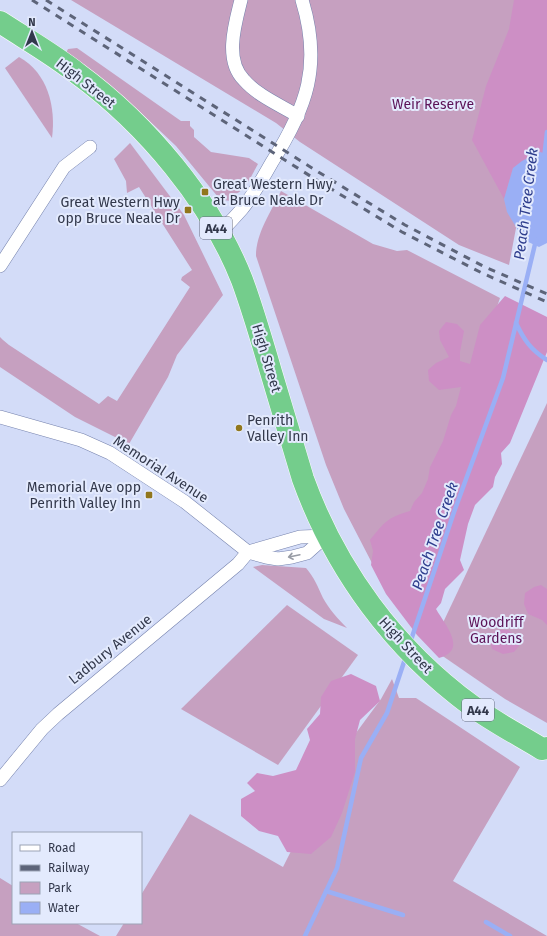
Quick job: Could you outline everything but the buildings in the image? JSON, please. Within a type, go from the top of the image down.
[{"type":"highway","name":"High Street","points":[[0,22],[35,44],[86,80],[135,124],[161,152],[187,185],[220,233],[241,279],[253,312],[303,479],[326,536],[349,576],[377,615],[396,639],[444,685],[474,707],[545,752]]},
{"type":"street","points":[[241,0],[233,42],[233,52],[237,70],[251,87],[298,116]]},
{"type":"street","points":[[220,233],[243,208],[285,142],[298,116],[308,87],[311,58],[308,22],[302,0]]},
{"type":"street","points":[[0,266],[64,167],[90,146]]},
{"type":"street","name":"Memorial Avenue","points":[[0,417],[81,440],[110,453],[185,502],[248,552],[272,558],[292,557],[307,553],[326,536]]},
{"type":"street","name":"Ladbury Avenue","points":[[0,780],[42,729],[58,714],[238,564],[248,552]]},
{"type":"green space","name":"Weir Reserve","points":[[71,0],[538,0],[539,107],[509,265],[459,245],[300,142],[276,123]]},
{"type":"green space","points":[[77,48],[181,121],[190,121],[190,126],[194,130],[194,137],[211,152],[249,158],[258,164],[245,187],[241,191],[233,194],[230,201],[218,197],[176,146],[139,111],[116,91],[65,55],[68,49]]},
{"type":"green space","points":[[19,57],[37,72],[48,92],[53,115],[52,138],[5,68]]},
{"type":"green space","points":[[130,143],[184,215],[223,295],[177,355],[168,377],[129,444],[75,417],[0,367],[0,337],[9,345],[99,404],[108,396],[117,401],[190,287],[181,280],[182,277],[192,270],[139,187],[127,193],[126,181],[114,159]]},
{"type":"green space","points":[[281,191],[373,244],[397,251],[407,250],[500,298],[401,590],[373,565],[344,509],[326,465],[256,256],[258,239],[261,231]]},
{"type":"green space","name":"Woodriff Gardens","points":[[547,403],[547,723],[505,699],[431,648]]},
{"type":"green space","points":[[262,565],[306,568],[314,579],[328,606],[347,628],[324,619],[253,567]]},
{"type":"green space","points":[[287,605],[358,655],[278,765],[181,709]]},
{"type":"green space","points":[[392,679],[399,698],[416,698],[520,767],[453,881],[547,936],[116,936],[123,924],[142,924],[142,893],[190,814],[283,867],[339,756],[381,699]]},
{"type":"green space","points":[[0,878],[12,885],[12,924],[78,924],[100,936],[0,936]]},
{"type":"shaded area","points":[[514,0],[547,0],[547,154],[540,153],[513,168],[504,199],[472,140],[486,86],[509,29]]},
{"type":"shaded area","points":[[505,296],[547,317],[547,352],[510,443],[501,453],[502,464],[495,477],[493,487],[475,505],[468,524],[460,560],[464,570],[445,589],[441,603],[436,609],[450,632],[453,644],[452,650],[448,654],[439,658],[417,635],[386,594],[371,565],[373,551],[370,540],[387,521],[410,511],[414,502],[422,493],[428,479],[430,467],[443,441],[451,415],[456,406],[461,387],[439,390],[429,381],[428,370],[436,363],[449,357],[440,340],[439,331],[446,322],[457,324],[464,331],[460,361],[470,364],[480,325]]},
{"type":"shaded area","points":[[541,585],[547,589],[547,625],[542,620],[528,614],[524,604],[525,593],[534,587]]},
{"type":"shaded area","points":[[497,630],[508,630],[519,638],[519,646],[514,652],[503,654],[492,649],[490,638]]},
{"type":"shaded area","points":[[351,674],[376,686],[380,701],[360,720],[355,739],[355,772],[342,813],[331,837],[311,854],[287,852],[278,836],[259,831],[241,816],[241,799],[255,791],[247,783],[257,773],[273,776],[296,770],[310,740],[307,729],[320,714],[321,697],[331,681]]},
{"type":"water","points":[[540,152],[547,154],[547,243],[539,247],[524,240],[507,212],[504,199],[513,168],[522,161]]},
{"type":"waterway","name":"Peach Tree Creek","points":[[544,159],[547,132]]},
{"type":"waterway","name":"Peach Tree Creek","points":[[410,643],[454,512],[503,378],[536,240]]},
{"type":"waterway","points":[[516,323],[528,344],[547,360]]},
{"type":"waterway","name":"Peach Tree Creek","points":[[305,936],[337,868],[361,758],[387,713],[406,656]]},
{"type":"waterway","points":[[326,891],[403,915]]},
{"type":"waterway","points":[[486,922],[510,936]]},
{"type":"railway","points":[[32,0],[315,179],[402,232],[482,273],[547,302]]},
{"type":"railway","points":[[46,0],[405,225],[485,267],[547,294]]},
{"type":"place","name":"Great Western Hwy at Bruce Neale Dr","points":[[205,192]]},
{"type":"place","name":"Great Western Hwy opp Bruce Neale Dr","points":[[188,210]]},
{"type":"place","name":"Penrith Valley Inn","points":[[239,428]]},
{"type":"place","name":"Memorial Ave opp Penrith Valley Inn","points":[[149,495]]}]
